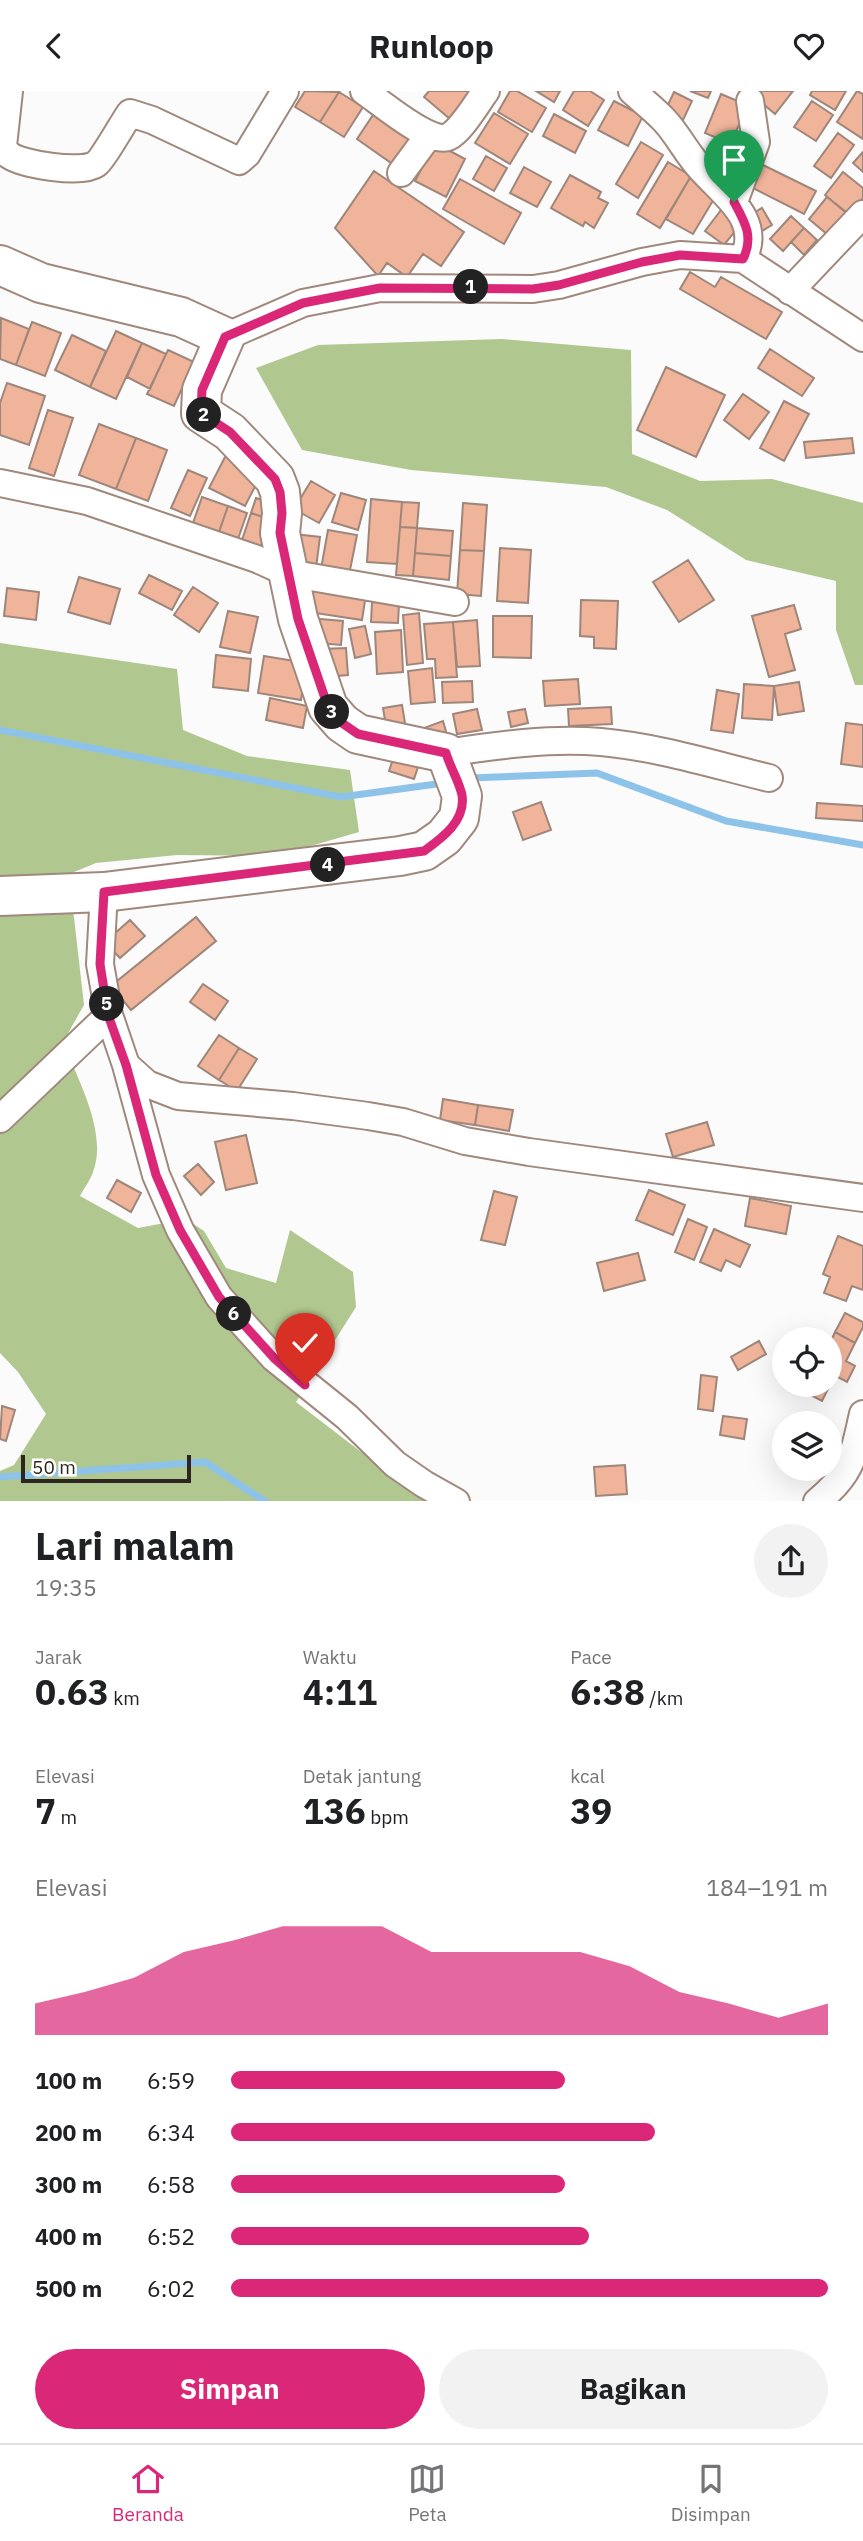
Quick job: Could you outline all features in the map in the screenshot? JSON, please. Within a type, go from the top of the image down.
[{"type":"street","points":[[9,91],[3,146],[8,154],[20,160],[83,169],[98,163],[130,113],[152,120],[239,161],[247,154],[285,91]]},
{"type":"street","points":[[364,91],[439,139],[455,132],[486,91]]},
{"type":"street","points":[[632,91],[665,121],[699,167],[734,202],[749,234],[750,246],[743,259]]},
{"type":"street","points":[[734,202],[756,142],[750,101]]},
{"type":"street","points":[[401,173],[429,135]]},
{"type":"street","points":[[790,291],[863,214]]},
{"type":"street","points":[[769,778],[601,742],[526,743],[453,772],[358,734],[342,723],[328,707],[298,619],[280,533],[282,513],[280,492],[275,479],[230,432],[201,413],[202,390],[225,337],[303,303],[380,288],[533,289],[680,255],[743,259],[863,338]]},
{"type":"street","points":[[0,265],[41,283],[181,317],[225,337]]},
{"type":"street","points":[[0,483],[88,501],[257,559],[288,573],[455,602]]},
{"type":"street","points":[[0,896],[104,892],[424,851],[444,837],[459,818],[453,772]]},
{"type":"street","points":[[104,892],[100,964],[108,1015],[126,1065],[156,1175],[180,1230],[219,1297],[274,1358],[348,1417],[395,1464],[456,1501]]},
{"type":"street","points":[[0,1119],[108,1015]]},
{"type":"street","points":[[126,1065],[147,1084],[178,1096],[368,1116],[403,1122],[465,1141],[530,1152],[863,1198]]},
{"type":"street","points":[[817,1501],[837,1485],[847,1471],[856,1450],[863,1414]]},
{"type":"green space","points":[[502,339],[631,350],[632,454],[700,481],[772,479],[863,503],[863,685],[855,685],[836,630],[836,581],[746,560],[667,510],[606,487],[411,470],[302,450],[256,368],[318,345]]},
{"type":"green space","points":[[0,643],[177,669],[183,730],[247,756],[350,770],[359,832],[276,856],[177,855],[96,863],[69,874],[84,1005],[63,1042],[89,1107],[97,1141],[93,1172],[80,1196],[138,1228],[186,1219],[204,1231],[226,1268],[276,1283],[290,1230],[353,1272],[356,1307],[296,1402],[425,1501],[0,1501],[0,1471],[14,1465],[46,1414],[18,1372],[0,1353]]},
{"type":"building","points":[[305,91],[339,92],[320,122],[295,107]]},
{"type":"building","points":[[429,91],[473,91],[450,119],[424,97]]},
{"type":"building","points":[[510,91],[517,91],[546,108],[532,132],[498,112]]},
{"type":"building","points":[[536,91],[560,91],[554,102]]},
{"type":"building","points":[[574,91],[590,91],[604,100],[588,126],[563,110]]},
{"type":"building","points":[[690,91],[711,91],[708,98]]},
{"type":"building","points":[[758,91],[793,91],[775,114],[754,96]]},
{"type":"building","points":[[812,91],[846,91],[835,110],[810,95]]},
{"type":"building","points":[[857,91],[863,94],[863,139],[837,122]]},
{"type":"building","points":[[339,92],[363,107],[344,137],[320,122]]},
{"type":"building","points":[[674,92],[692,101],[683,120],[665,111]]},
{"type":"building","points":[[721,94],[747,105],[731,144],[705,133]]},
{"type":"building","points":[[614,101],[643,116],[628,146],[598,130]]},
{"type":"building","points":[[812,101],[833,115],[816,141],[794,127]]},
{"type":"building","points":[[379,106],[416,132],[394,165],[357,139]]},
{"type":"building","points":[[494,113],[528,134],[510,164],[475,143]]},
{"type":"building","points":[[554,114],[586,131],[575,153],[543,136]]},
{"type":"building","points":[[838,133],[854,145],[831,178],[814,166]]},
{"type":"building","points":[[641,142],[663,155],[638,198],[616,184]]},
{"type":"building","points":[[435,143],[465,159],[446,197],[415,181]]},
{"type":"building","points":[[863,152],[863,172],[853,163]]},
{"type":"building","points":[[725,153],[742,161],[734,177],[717,169]]},
{"type":"building","points":[[486,156],[507,168],[494,191],[473,179]]},
{"type":"building","points":[[668,162],[691,176],[660,228],[637,214]]},
{"type":"building","points":[[763,165],[816,191],[804,214],[751,187]]},
{"type":"building","points":[[524,167],[551,182],[537,207],[510,193]]},
{"type":"building","points":[[374,171],[464,232],[441,266],[423,254],[407,277],[387,263],[378,276],[335,228]]},
{"type":"building","points":[[843,172],[863,188],[863,198],[849,215],[825,195]]},
{"type":"building","points":[[570,175],[601,192],[598,198],[608,203],[594,228],[585,222],[583,226],[551,208]]},
{"type":"building","points":[[691,176],[718,192],[693,234],[666,219]]},
{"type":"building","points":[[460,179],[521,213],[504,244],[443,209]]},
{"type":"building","points":[[827,197],[846,212],[828,235],[809,219]]},
{"type":"building","points":[[762,208],[772,225],[757,234],[747,217]]},
{"type":"building","points":[[721,210],[741,224],[724,245],[705,231]]},
{"type":"building","points":[[791,216],[804,228],[783,251],[770,239]]},
{"type":"building","points":[[804,228],[817,240],[804,255],[791,242]]},
{"type":"building","points":[[690,272],[715,287],[721,277],[782,312],[766,339],[680,289]]},
{"type":"building","points":[[1,318],[29,329],[16,365],[0,359]]},
{"type":"building","points":[[32,322],[61,333],[45,376],[16,365]]},
{"type":"building","points":[[116,331],[142,343],[116,399],[90,387]]},
{"type":"building","points":[[72,335],[106,351],[90,387],[55,370]]},
{"type":"building","points":[[142,343],[166,354],[150,389],[127,377]]},
{"type":"building","points":[[770,349],[814,378],[802,396],[758,368]]},
{"type":"building","points":[[168,350],[194,362],[174,406],[147,394]]},
{"type":"building","points":[[666,367],[725,395],[696,457],[637,430]]},
{"type":"building","points":[[7,383],[45,396],[29,445],[0,435],[0,403]]},
{"type":"building","points":[[743,394],[769,412],[749,439],[724,420]]},
{"type":"building","points":[[784,401],[809,414],[784,461],[760,448]]},
{"type":"building","points":[[48,410],[73,418],[54,476],[29,468]]},
{"type":"building","points":[[99,424],[136,438],[116,489],[79,475]]},
{"type":"building","points":[[136,438],[167,450],[148,501],[116,489]]},
{"type":"building","points":[[852,438],[854,453],[806,458],[804,442]]},
{"type":"building","points":[[226,455],[262,473],[245,506],[209,488]]},
{"type":"building","points":[[188,470],[207,478],[190,516],[171,508]]},
{"type":"building","points":[[311,481],[335,495],[319,523],[294,509]]},
{"type":"building","points":[[341,493],[366,500],[358,530],[332,522]]},
{"type":"building","points":[[202,497],[228,506],[219,532],[193,523]]},
{"type":"building","points":[[256,498],[276,504],[271,520],[251,513]]},
{"type":"building","points":[[371,499],[402,502],[397,564],[367,562]]},
{"type":"building","points":[[402,502],[419,503],[417,528],[400,527]]},
{"type":"building","points":[[463,503],[487,505],[484,551],[460,550]]},
{"type":"building","points":[[228,506],[247,513],[238,539],[219,532]]},
{"type":"building","points":[[251,513],[275,521],[266,548],[242,540]]},
{"type":"building","points":[[400,527],[417,528],[413,576],[396,575]]},
{"type":"building","points":[[417,528],[453,531],[451,556],[415,553]]},
{"type":"building","points":[[328,530],[357,535],[349,575],[321,569]]},
{"type":"building","points":[[294,534],[320,537],[316,568],[290,564]]},
{"type":"building","points":[[500,548],[531,550],[528,603],[497,601]]},
{"type":"building","points":[[460,550],[484,551],[481,596],[457,594]]},
{"type":"building","points":[[415,553],[451,556],[449,580],[413,576]]},
{"type":"building","points":[[688,560],[714,600],[679,622],[653,582]]},
{"type":"building","points":[[149,575],[182,591],[172,610],[139,593]]},
{"type":"building","points":[[79,577],[120,589],[110,624],[68,612]]},
{"type":"building","points":[[306,584],[366,594],[362,620],[302,611]]},
{"type":"building","points":[[193,587],[218,603],[199,632],[174,615]]},
{"type":"building","points":[[7,588],[39,592],[36,620],[4,616]]},
{"type":"building","points":[[581,600],[618,601],[616,649],[594,648],[594,637],[580,636]]},
{"type":"building","points":[[372,602],[399,604],[398,623],[371,622]]},
{"type":"building","points":[[794,605],[801,629],[785,634],[795,670],[769,677],[752,616]]},
{"type":"building","points":[[228,611],[258,617],[250,653],[220,647]]},
{"type":"building","points":[[419,613],[423,663],[407,665],[403,615]]},
{"type":"building","points":[[493,616],[532,616],[531,658],[493,657]]},
{"type":"building","points":[[309,618],[343,621],[341,645],[307,642]]},
{"type":"building","points":[[477,620],[480,666],[457,667],[453,622]]},
{"type":"building","points":[[453,622],[457,677],[436,678],[435,659],[427,659],[424,624]]},
{"type":"building","points":[[365,626],[371,654],[355,658],[349,629]]},
{"type":"building","points":[[401,630],[403,672],[377,674],[375,632]]},
{"type":"building","points":[[346,648],[348,675],[325,677],[322,649]]},
{"type":"building","points":[[216,655],[251,659],[248,691],[213,687]]},
{"type":"building","points":[[264,656],[307,663],[301,700],[258,693]]},
{"type":"building","points":[[432,668],[435,702],[411,704],[408,671]]},
{"type":"building","points":[[578,679],[580,704],[545,706],[543,681]]},
{"type":"building","points":[[472,681],[473,702],[443,703],[442,682]]},
{"type":"building","points":[[799,682],[804,711],[778,715],[774,686]]},
{"type":"building","points":[[744,684],[774,686],[772,720],[742,718]]},
{"type":"building","points":[[717,690],[739,694],[733,733],[711,730]]},
{"type":"building","points":[[270,698],[307,706],[303,728],[266,720]]},
{"type":"building","points":[[402,705],[406,729],[387,732],[383,708]]},
{"type":"building","points":[[611,707],[612,724],[569,726],[568,709]]},
{"type":"building","points":[[477,709],[482,730],[457,734],[453,714]]},
{"type":"building","points":[[525,709],[528,723],[511,727],[508,712]]},
{"type":"building","points":[[443,721],[448,738],[429,744],[424,728]]},
{"type":"building","points":[[846,723],[863,725],[863,767],[841,764]]},
{"type":"building","points":[[394,756],[419,764],[414,779],[389,771]]},
{"type":"building","points":[[541,802],[551,830],[523,840],[513,812]]},
{"type":"building","points":[[817,803],[863,806],[863,821],[816,818]]},
{"type":"building","points":[[196,917],[216,941],[131,1010],[111,986]]},
{"type":"building","points":[[130,920],[145,936],[120,958],[105,942]]},
{"type":"building","points":[[203,984],[228,1001],[215,1020],[190,1002]]},
{"type":"building","points":[[219,1035],[239,1048],[219,1080],[198,1066]]},
{"type":"building","points":[[239,1048],[257,1059],[237,1091],[219,1080]]},
{"type":"building","points":[[443,1099],[478,1105],[475,1125],[440,1120]]},
{"type":"building","points":[[478,1105],[513,1110],[509,1131],[475,1125]]},
{"type":"building","points":[[707,1122],[714,1145],[673,1157],[666,1134]]},
{"type":"building","points":[[246,1135],[257,1183],[226,1190],[215,1142]]},
{"type":"building","points":[[198,1164],[214,1182],[201,1195],[184,1176]]},
{"type":"building","points":[[117,1180],[141,1193],[131,1212],[107,1198]]},
{"type":"building","points":[[649,1190],[685,1205],[673,1235],[636,1220]]},
{"type":"building","points":[[494,1191],[517,1197],[505,1245],[481,1240]]},
{"type":"building","points":[[750,1198],[791,1206],[786,1234],[745,1226]]},
{"type":"building","points":[[688,1219],[707,1227],[694,1260],[675,1252]]},
{"type":"building","points":[[714,1229],[750,1245],[740,1267],[726,1260],[721,1271],[700,1262]]},
{"type":"building","points":[[838,1236],[863,1246],[863,1290],[852,1286],[846,1301],[824,1293],[830,1277],[823,1274]]},
{"type":"building","points":[[638,1253],[645,1280],[604,1291],[597,1263]]},
{"type":"building","points":[[845,1313],[863,1322],[855,1343],[842,1336],[842,1327],[838,1327]]},
{"type":"building","points":[[842,1336],[855,1343],[846,1361],[855,1366],[847,1382],[842,1379]]},
{"type":"building","points":[[759,1341],[766,1354],[738,1370],[731,1357]]},
{"type":"building","points":[[701,1375],[717,1377],[713,1411],[698,1409]]},
{"type":"building","points":[[2,1406],[15,1410],[6,1441],[0,1439]]},
{"type":"building","points":[[723,1416],[747,1419],[744,1439],[720,1435]]},
{"type":"building","points":[[625,1465],[627,1494],[596,1496],[594,1467]]},
{"type":"waterway","points":[[0,730],[341,797],[444,783]]},
{"type":"waterway","points":[[469,778],[597,773],[726,821],[863,845]]},
{"type":"waterway","points":[[0,1477],[205,1462],[264,1501]]},
{"type":"route","points":[[305,1385],[274,1358],[219,1297],[180,1230],[156,1175],[126,1065],[108,1015],[100,964],[104,892],[424,851],[444,837],[459,818],[462,796],[446,753],[358,734],[342,723],[328,707],[298,619],[280,533],[282,513],[280,492],[275,479],[230,432],[201,413],[202,390],[225,337],[303,303],[380,288],[533,289],[680,255],[743,259],[750,246],[749,234],[746,222],[734,202]]}]
